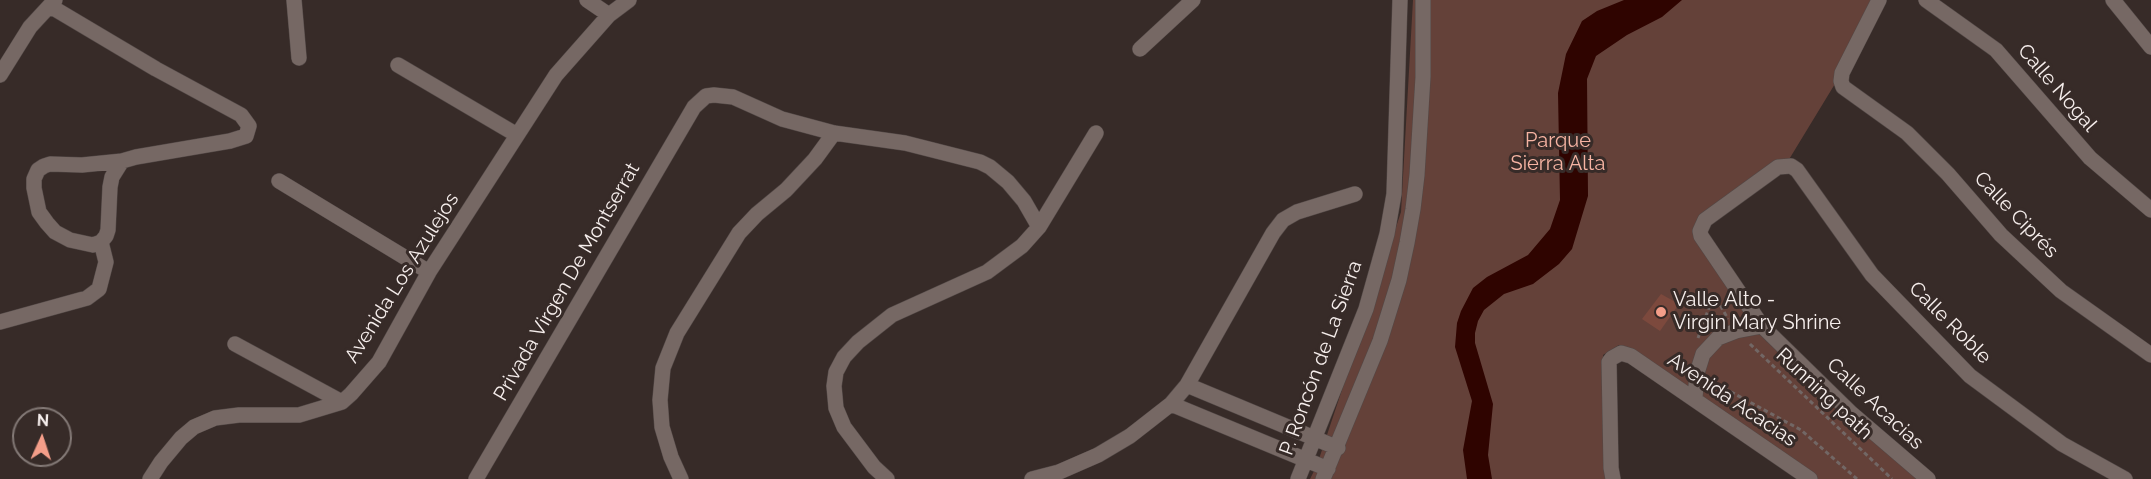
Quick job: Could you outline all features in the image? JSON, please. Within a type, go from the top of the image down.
[{"type":"street","points":[[294,0],[299,58]]},
{"type":"street","points":[[587,0],[609,15]]},
{"type":"street","name":"Avenida Los Azulejos","points":[[150,479],[181,438],[194,427],[215,418],[239,415],[299,416],[342,402],[365,380],[379,362],[429,272],[556,75],[609,15],[629,0]]},
{"type":"street","points":[[1140,50],[1193,0]]},
{"type":"street","name":"P. Roncón de La Sierra","points":[[1298,479],[1366,309],[1387,234],[1394,194],[1400,0]]},
{"type":"street","name":"Calle Ciprés","points":[[1879,0],[1840,77],[1843,87],[1908,133],[1948,174],[2001,235],[2061,291],[2151,355]]},
{"type":"street","name":"Calle Nogal","points":[[1926,0],[1996,50],[2090,158],[2151,210]]},
{"type":"street","points":[[2113,0],[2151,47]]},
{"type":"street","points":[[1171,404],[1306,459],[1326,474],[1390,314],[1407,243],[1417,176],[1424,1]]},
{"type":"street","points":[[0,75],[30,27],[52,3],[156,69],[246,118],[249,126],[246,136],[230,141],[122,161],[82,165],[50,164],[38,170],[34,179],[35,200],[39,212],[55,232],[83,244],[93,245],[101,242],[108,230],[112,177],[122,161]]},
{"type":"street","points":[[1398,41],[1423,41]]},
{"type":"street","points":[[398,65],[517,135]]},
{"type":"street","name":"Privada Virgen De Montserrat","points":[[476,479],[694,107],[706,96],[725,95],[782,119],[834,133]]},
{"type":"street","points":[[681,479],[671,457],[662,427],[660,400],[663,368],[677,333],[739,232],[786,190],[815,159],[834,133],[905,143],[980,162],[990,167],[1008,183],[1024,201],[1039,227]]},
{"type":"street","points":[[887,479],[874,467],[844,427],[836,408],[836,372],[844,357],[858,342],[892,315],[987,272],[1007,260],[1039,227],[1096,133]]},
{"type":"street","name":"Calle Roble","points":[[1778,167],[1791,166],[1797,170],[1872,275],[1970,376],[2062,444],[2125,479]]},
{"type":"street","name":"Calle Acacias","points":[[1778,167],[1705,220],[1700,231],[1707,246],[1762,326],[1851,413],[1928,479]]},
{"type":"street","points":[[279,181],[429,272]]},
{"type":"street","points":[[1032,479],[1062,475],[1122,441],[1171,404],[1187,385],[1273,233],[1283,220],[1297,212],[1355,194]]},
{"type":"street","points":[[0,322],[87,298],[99,289],[106,262],[101,242]]},
{"type":"street","points":[[1695,398],[1697,374],[1703,354],[1718,338],[1736,331],[1762,326]]},
{"type":"street","points":[[235,344],[342,402]]},
{"type":"street","name":"Avenida Acacias","points":[[1613,479],[1610,362],[1621,353],[1631,356],[1695,398],[1810,479]]},
{"type":"street","points":[[1187,385],[1338,448]]},
{"type":"path","name":"Running path","points":[[1695,345],[1714,294],[1736,331],[1892,479]]},
{"type":"path","name":"Running path","points":[[1697,374],[1801,430],[1857,479]]},
{"type":"green space","name":"Parque Sierra Alta","points":[[1413,0],[1886,0],[1785,166],[1705,220],[1707,245],[1762,326],[1928,479],[1810,479],[1619,345],[1603,355],[1620,479],[1310,479],[1317,465],[1401,212]]},
{"type":"shaded area","points":[[1624,0],[1682,0],[1662,17],[1627,35],[1596,56],[1587,79],[1588,196],[1572,249],[1559,264],[1533,284],[1504,294],[1484,310],[1478,321],[1475,343],[1493,404],[1488,455],[1492,479],[1467,479],[1463,450],[1472,401],[1455,347],[1457,323],[1473,288],[1487,277],[1528,255],[1550,229],[1560,200],[1558,93],[1566,54],[1582,21],[1597,11]]},
{"type":"building","name":"Valle Alto - Virgin Mary Shrine","points":[[1661,294],[1679,304],[1660,331],[1642,319]]},
{"type":"place","name":"Valle Alto - Virgin Mary Shrine","points":[[1661,312]]}]
